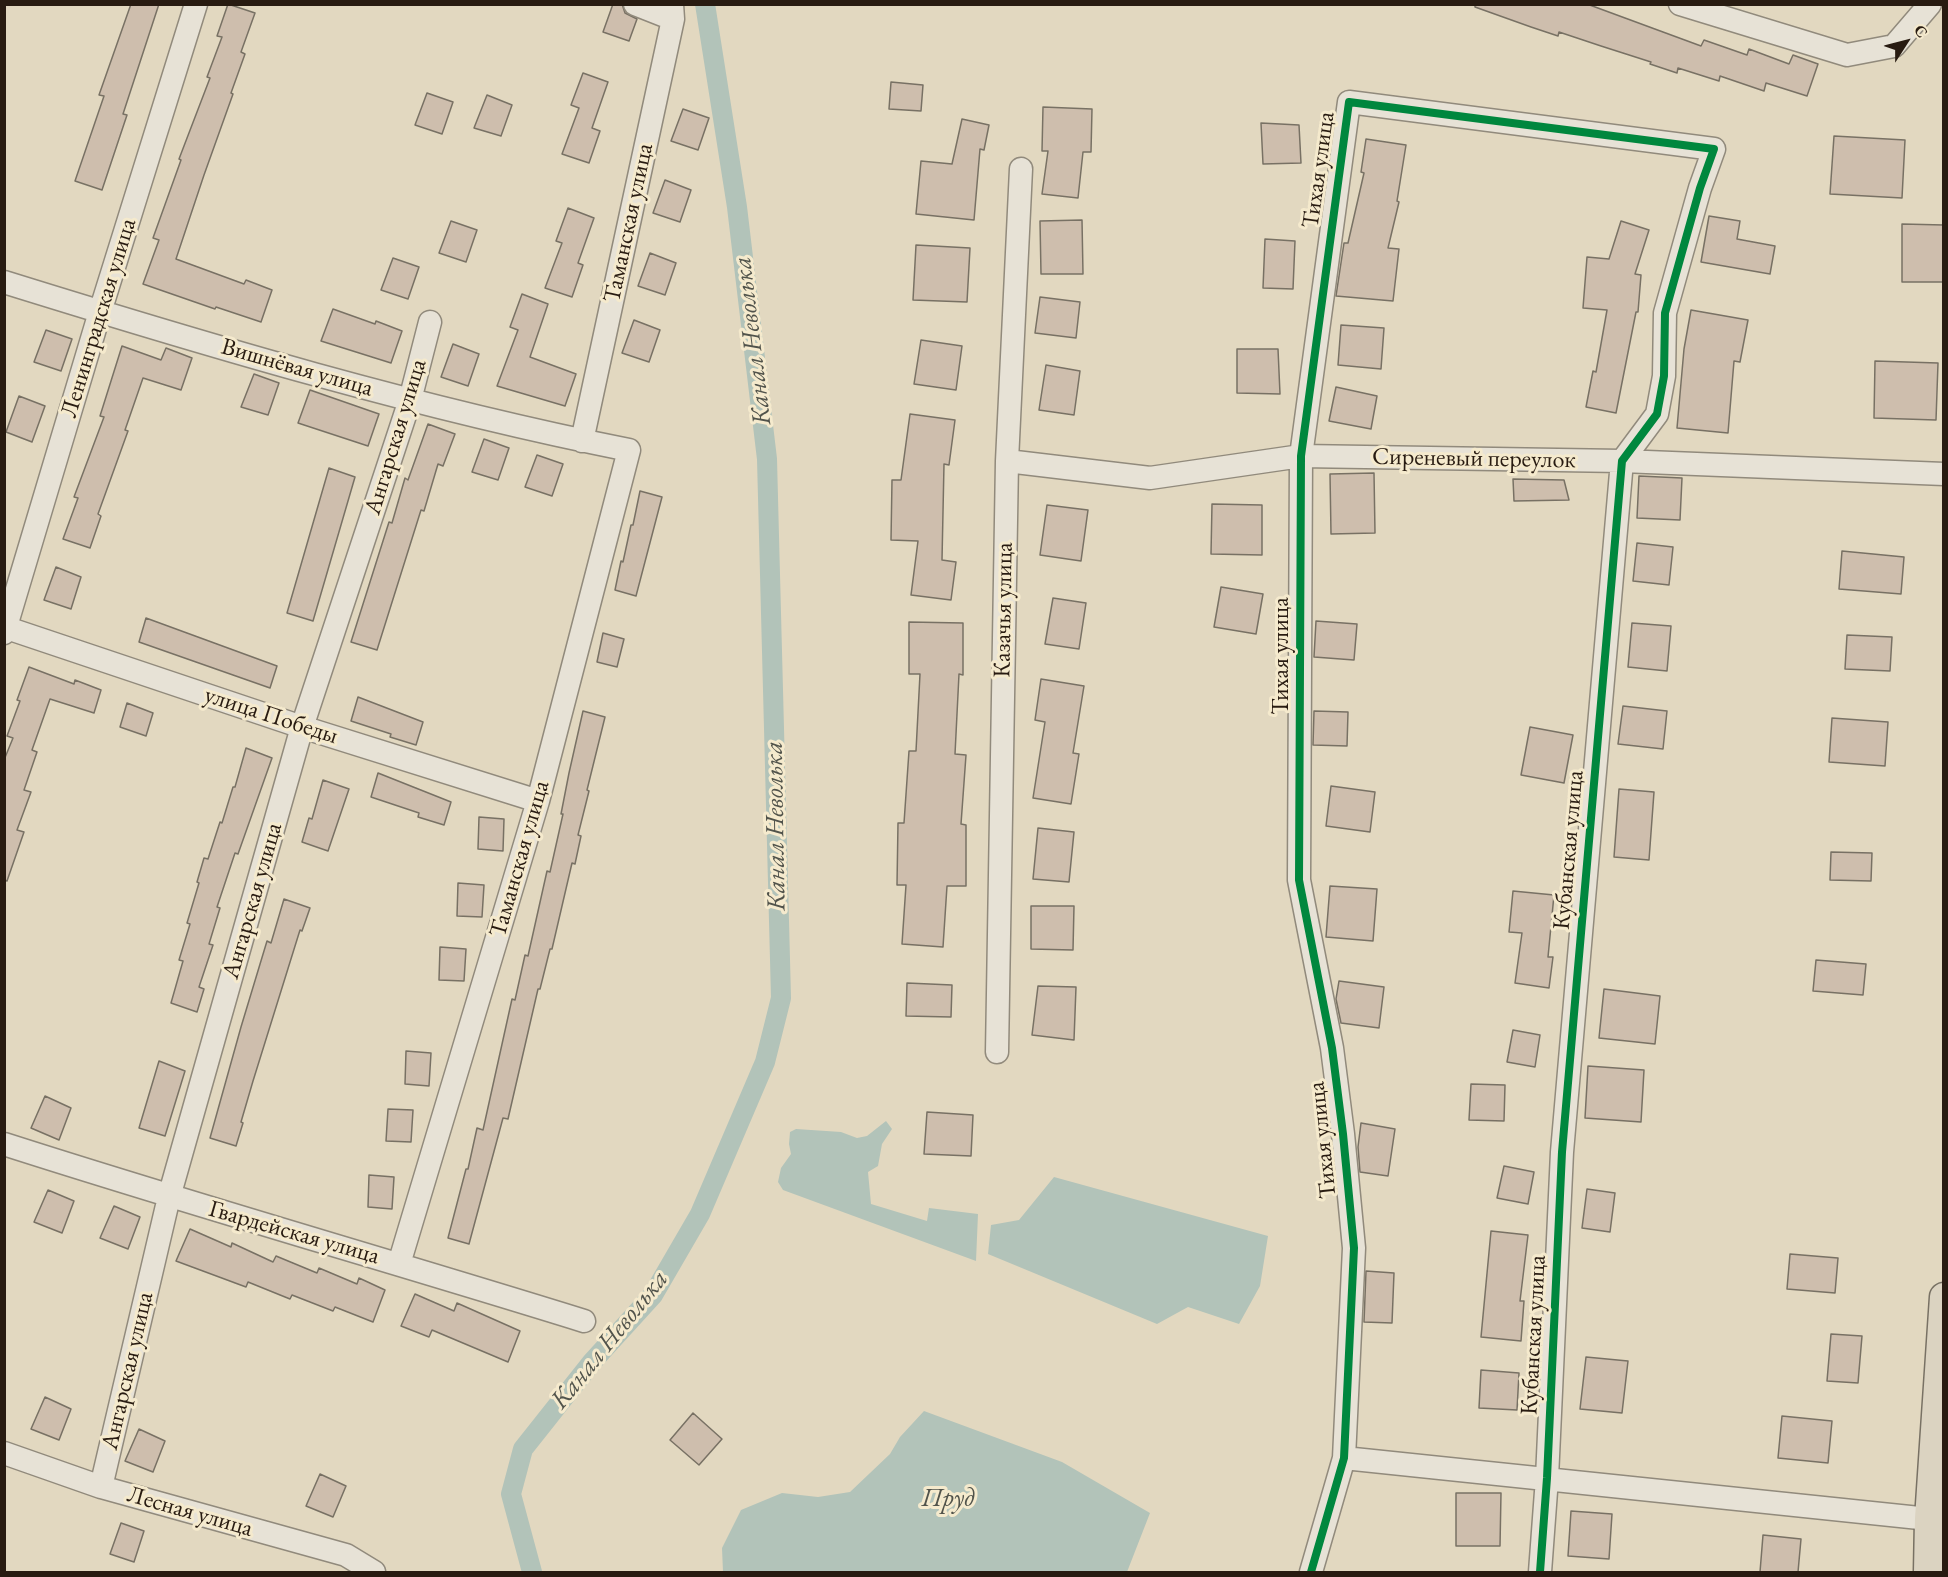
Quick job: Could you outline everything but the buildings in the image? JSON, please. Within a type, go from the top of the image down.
[{"type":"main road","points":[[1934,1565],[1929,1519],[1944,1297]]},
{"type":"street","name":"Ленинградская улица","points":[[5,629],[196,4]]},
{"type":"street","points":[[635,4],[672,12]]},
{"type":"street","points":[[1680,4],[1848,55],[1894,46],[1930,4]]},
{"type":"street","name":"Таманская улица","points":[[582,441],[672,12]]},
{"type":"street","name":"Тихая улица","points":[[1311,1572],[1344,1458],[1353,1248],[1343,1134],[1332,1048],[1299,880],[1302,456],[1349,102],[1714,149],[1700,188],[1665,314],[1664,376],[1657,414],[1622,461]]},
{"type":"street","name":"Казачья улица","points":[[997,1052],[1007,461],[1021,169]]},
{"type":"street","name":"Вишнёвая улица","points":[[4,282],[100,312],[410,400],[629,450]]},
{"type":"street","name":"Ангарская улица","points":[[101,1487],[169,1197],[302,727],[410,400],[430,322]]},
{"type":"street","name":"Таманская улица","points":[[399,1264],[538,801],[629,450]]},
{"type":"street","name":"Сиреневый переулок","points":[[1007,461],[1150,478],[1302,456],[1622,461],[1944,474]]},
{"type":"street","name":"Кубанская улица","points":[[1540,1572],[1547,1478],[1562,1152],[1622,461]]},
{"type":"street","name":"улица Победы","points":[[5,629],[302,727],[538,801]]},
{"type":"street","name":"Гвардейская улица","points":[[4,1144],[169,1197],[584,1321]]},
{"type":"street","name":"Лесная улица","points":[[4,1453],[101,1487],[346,1555],[374,1572]]},
{"type":"street","points":[[1344,1458],[1929,1519]]},
{"type":"water","points":[[886,1121],[892,1129],[882,1144],[878,1166],[868,1172],[871,1204],[927,1221],[929,1208],[978,1214],[976,1261],[783,1190],[778,1182],[781,1168],[791,1154],[790,1132],[796,1129],[841,1132],[857,1138],[867,1136]]},
{"type":"water","points":[[1054,1177],[1268,1236],[1260,1286],[1239,1324],[1188,1307],[1157,1324],[988,1254],[991,1225],[1019,1220]]},
{"type":"water","name":"Пруд","points":[[924,1411],[1062,1462],[1150,1513],[1127,1572],[723,1572],[722,1548],[741,1510],[782,1493],[818,1497],[850,1492],[890,1454],[900,1437]]},
{"type":"waterway","name":"Канал Неволька","points":[[532,1572],[511,1494],[523,1449],[592,1362],[653,1295],[700,1214],[765,1062],[781,998],[767,459],[737,207],[705,4]]},
{"type":"cycle path","points":[[1311,1572],[1344,1458],[1354,1248],[1332,1048],[1299,880],[1301,456],[1349,102],[1714,149],[1700,188],[1665,313],[1664,376],[1657,414],[1622,461],[1562,1152],[1547,1478],[1540,1572]]}]
